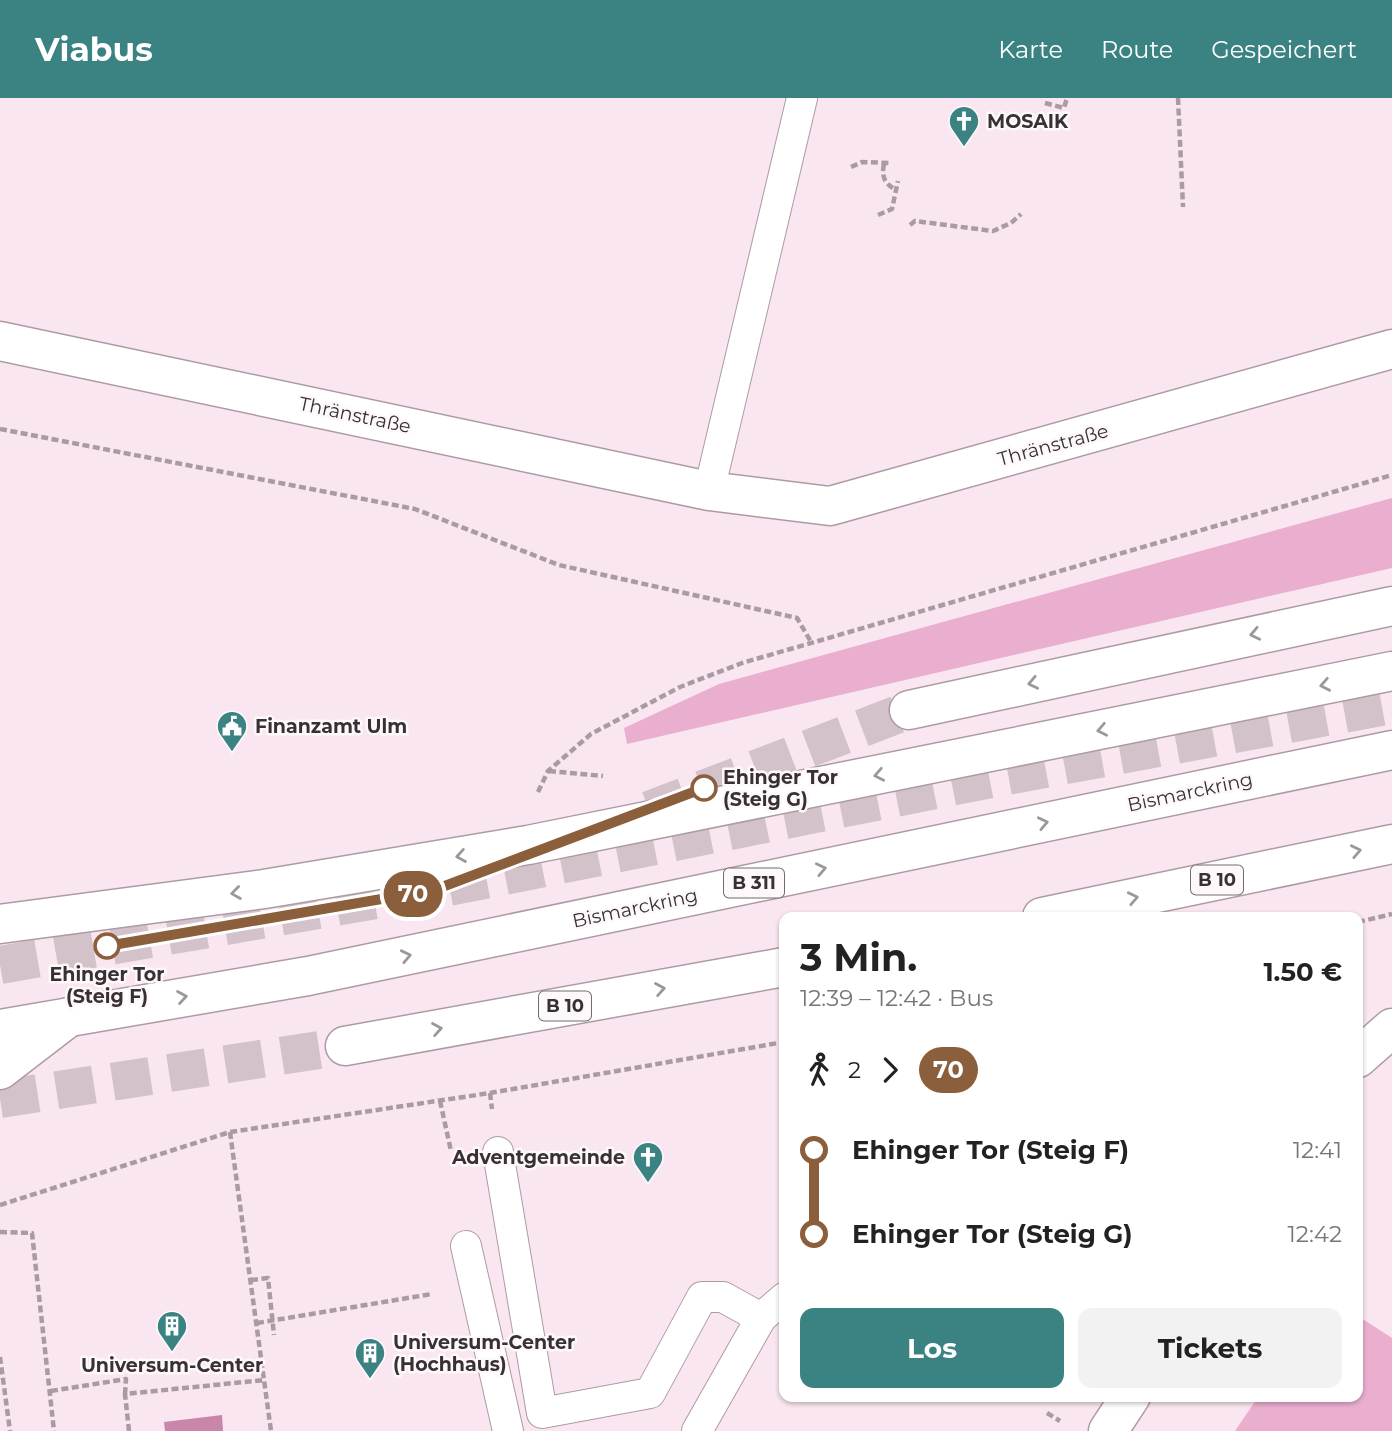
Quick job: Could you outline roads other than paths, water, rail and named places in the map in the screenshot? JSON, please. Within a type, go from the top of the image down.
[{"type":"main road","name":"Thränstraße","points":[[0,341],[709,491],[830,506],[1392,349]]},
{"type":"main road","points":[[909,710],[1392,606]]},
{"type":"main road","points":[[0,924],[264,890],[528,845],[1392,671]]},
{"type":"main road","name":"Bismarckring","points":[[0,1029],[309,976],[1392,750]]},
{"type":"main road","name":"B 10","points":[[1066,912],[1392,844]]},
{"type":"main road","name":"B 10","points":[[345,1046],[779,968]]},
{"type":"main road","points":[[0,1070],[69,1017]]},
{"type":"main road","points":[[1363,1054],[1392,1028]]},
{"type":"main road","points":[[1108,1431],[1127,1402]]},
{"type":"lane","points":[[709,491],[802,98]]},
{"type":"lane","points":[[498,1152],[542,1413],[650,1393],[693,1291],[723,1297],[761,1318]]},
{"type":"lane","points":[[466,1245],[508,1431]]},
{"type":"lane","points":[[697,1431],[761,1318],[779,1302]]},
{"type":"tunnel","points":[[0,965],[434,890],[996,778],[1392,705]]},
{"type":"tunnel","points":[[649,810],[909,710]]},
{"type":"tunnel","points":[[0,1099],[345,1046]]},
{"type":"place","name":"MOSAIK","points":[[964,148]]},
{"type":"place","name":"Finanzamt Ulm","points":[[232,753]]},
{"type":"place","name":"Ehinger Tor (Steig G)","points":[[704,788]]},
{"type":"place","name":"Ehinger Tor (Steig F)","points":[[107,946]]},
{"type":"place","name":"Adventgemeinde","points":[[648,1184]]},
{"type":"place","name":"Universum-Center","points":[[172,1353]]},
{"type":"place","name":"Universum-Center (Hochhaus)","points":[[370,1380]]}]
